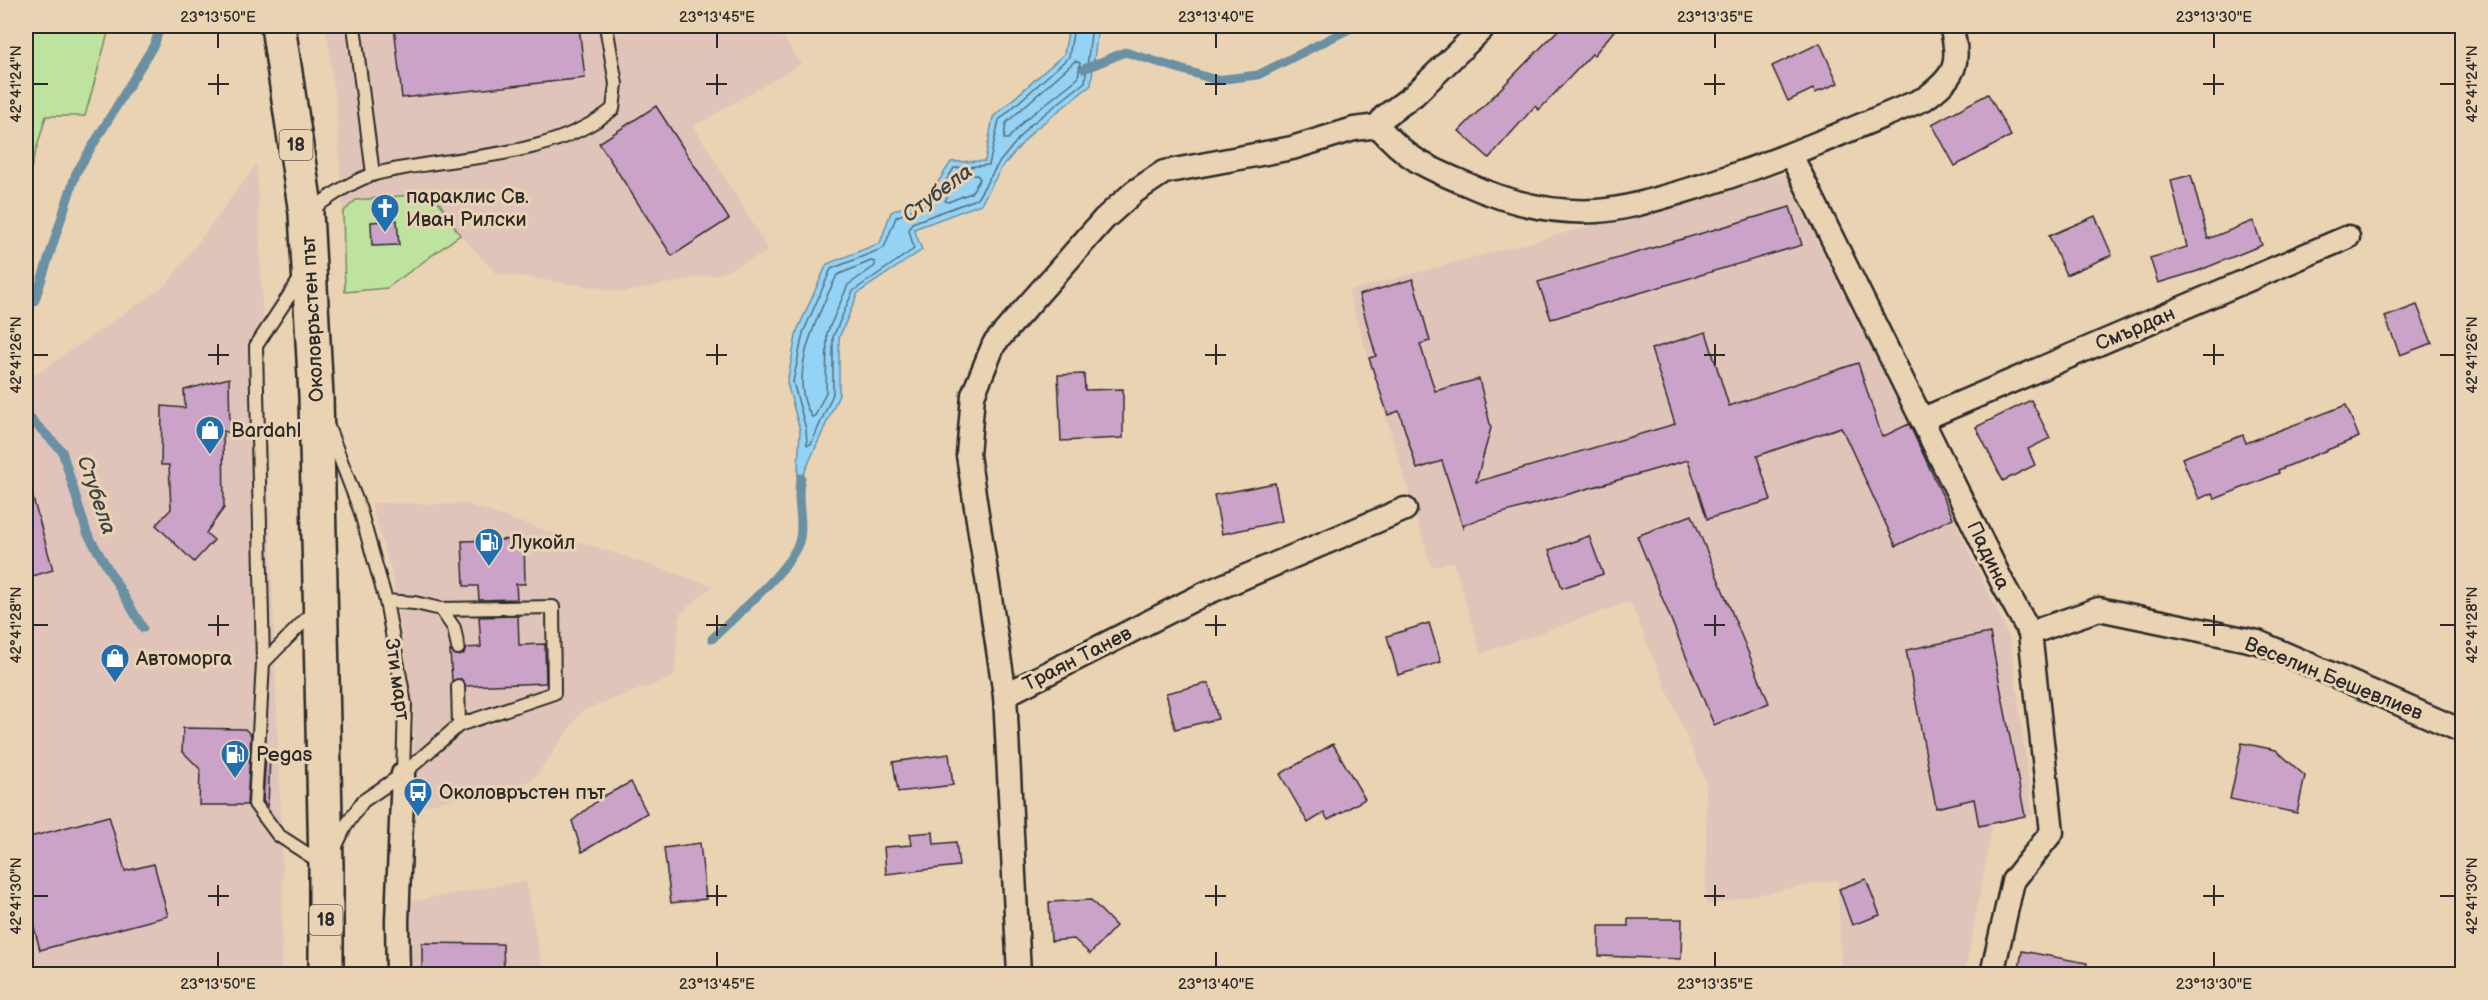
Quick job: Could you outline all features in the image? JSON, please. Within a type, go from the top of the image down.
[{"type":"highway","name":"Околовръстен път","points":[[278,26],[306,213],[310,265],[321,604],[326,975]]},
{"type":"street","points":[[1005,695],[968,455],[973,395],[994,344],[1104,219],[1134,192],[1164,172],[1292,148],[1354,129],[1378,126],[1384,117],[1414,95],[1485,26]]},
{"type":"street","points":[[1378,126],[1395,145],[1418,163],[1500,199],[1564,210],[1596,211],[1631,207],[1707,185],[1791,155],[1924,99],[1941,87],[1952,72],[1958,54],[1951,26]]},
{"type":"street","name":"Падина","points":[[1791,155],[2004,586],[2030,633],[2052,832],[2013,881],[1992,975]]},
{"type":"street","name":"Смърдан","points":[[1923,420],[2348,237]]},
{"type":"street","name":"Траян Танев","points":[[1019,975],[1005,695],[1204,594],[1405,509]]},
{"type":"street","name":"Веселин Бешевлиев","points":[[2030,633],[2099,609],[2259,642],[2463,731]]},
{"type":"street","name":"3ти март","points":[[398,975],[397,921],[403,774]]},
{"type":"lane","points":[[354,26],[373,174]]},
{"type":"lane","points":[[306,213],[373,174],[547,144],[594,124],[613,109],[616,84],[606,26]]},
{"type":"lane","points":[[310,265],[256,346],[263,663],[255,804],[278,835],[326,866],[345,827],[363,801],[380,787],[403,774],[459,725],[554,693],[553,607],[441,609],[415,603],[386,601]]},
{"type":"lane","name":"3ти март","points":[[316,396],[360,510],[386,601],[405,704],[403,774]]},
{"type":"lane","points":[[263,663],[321,604]]},
{"type":"lane","points":[[441,609],[454,628],[458,648]]},
{"type":"lane","points":[[458,686],[459,725]]},
{"type":"shaded area","points":[[326,26],[776,26],[801,64],[694,126],[769,251],[722,273],[626,292],[496,273],[460,235],[433,193],[356,200],[343,212],[336,105]]},
{"type":"shaded area","points":[[257,163],[283,876],[281,974],[26,974],[26,381],[167,284]]},
{"type":"shaded area","points":[[1784,174],[1909,424],[2010,638],[2033,815],[1993,823],[1965,974],[1841,974],[1838,879],[1706,905],[1706,783],[1630,602],[1481,653],[1453,561],[1431,567],[1348,291]]},
{"type":"shaded area","points":[[371,503],[466,504],[713,586],[680,614],[674,677],[583,710],[533,780],[412,809],[414,712],[392,575]]},
{"type":"shaded area","points":[[526,881],[543,973],[412,974],[411,901]]},
{"type":"green space","points":[[26,26],[110,26],[85,116],[46,116],[26,185]]},
{"type":"green space","points":[[433,193],[460,235],[387,288],[345,292],[343,212],[356,200]]},
{"type":"water","points":[[1069,26],[1098,26],[1091,85],[1033,131],[1002,167],[981,204],[914,229],[922,250],[858,293],[839,338],[839,395],[797,489],[800,430],[787,383],[797,331],[827,264],[880,243],[891,212],[929,196],[951,162],[985,161],[993,117],[1064,54]]},
{"type":"building","points":[[394,26],[579,26],[585,78],[402,98]]},
{"type":"building","points":[[1562,26],[1618,26],[1594,55],[1592,54],[1539,110],[1535,106],[1489,158],[1459,131]]},
{"type":"building","points":[[1820,43],[1838,83],[1815,93],[1813,89],[1788,101],[1772,66]]},
{"type":"building","points":[[1988,94],[2011,136],[1955,166],[1932,124]]},
{"type":"building","points":[[656,106],[729,219],[672,256],[599,143]]},
{"type":"building","points":[[2191,175],[2208,239],[2253,221],[2262,245],[2198,271],[2158,283],[2150,258],[2187,247],[2171,180]]},
{"type":"building","points":[[1790,207],[1802,245],[1551,319],[1538,282]]},
{"type":"building","points":[[2095,216],[2112,255],[2066,275],[2049,236]]},
{"type":"building","name":"параклис Св. Иван Рилски","points":[[397,220],[399,245],[372,246],[371,222]]},
{"type":"building","points":[[1413,279],[1430,341],[1420,344],[1435,391],[1479,379],[1491,428],[1476,482],[1675,424],[1651,349],[1706,332],[1729,406],[1858,363],[1882,437],[1909,424],[1953,518],[1896,546],[1841,427],[1757,456],[1771,500],[1707,519],[1688,460],[1464,524],[1463,528],[1442,461],[1417,469],[1399,411],[1388,415],[1369,358],[1376,356],[1359,295]]},
{"type":"building","points":[[2417,305],[2432,343],[2400,355],[2385,317]]},
{"type":"building","points":[[1084,374],[1085,390],[1123,389],[1123,438],[1061,441],[1058,375]]},
{"type":"building","points":[[229,378],[230,433],[223,431],[224,508],[206,533],[214,540],[194,562],[156,525],[171,509],[169,465],[161,465],[162,406],[185,408],[184,390]]},
{"type":"building","points":[[2031,400],[2050,438],[2028,449],[2035,465],[2003,481],[1976,427]]},
{"type":"building","points":[[2346,405],[2359,437],[2215,499],[2212,493],[2199,499],[2182,458],[2243,435],[2246,443]]},
{"type":"building","points":[[1275,483],[1282,521],[1222,534],[1214,495]]},
{"type":"building","points":[[33,498],[53,570],[26,578],[26,499]]},
{"type":"building","points":[[1692,515],[1769,703],[1714,725],[1637,536]]},
{"type":"building","points":[[1589,536],[1603,574],[1562,588],[1549,550]]},
{"type":"building","points":[[524,539],[525,584],[516,584],[517,599],[479,600],[478,586],[464,586],[462,541]]},
{"type":"building","points":[[518,616],[519,645],[545,644],[546,683],[466,686],[461,679],[452,681],[450,651],[459,656],[464,654],[466,648],[481,647],[479,617]]},
{"type":"building","points":[[1429,623],[1441,662],[1398,675],[1387,636]]},
{"type":"building","points":[[1990,633],[2025,816],[1979,826],[1974,799],[1936,808],[1906,650]]},
{"type":"building","points":[[1209,683],[1218,719],[1175,729],[1166,693]]},
{"type":"building","name":"Pegas","points":[[183,728],[245,729],[251,735],[247,805],[199,805],[200,769],[182,751]]},
{"type":"building","points":[[2242,743],[2276,750],[2305,776],[2297,813],[2230,799]]},
{"type":"building","points":[[1333,744],[1365,799],[1328,820],[1324,813],[1308,823],[1280,774]]},
{"type":"building","points":[[266,751],[270,755],[268,806],[263,801]]},
{"type":"building","points":[[949,754],[953,785],[898,792],[893,762]]},
{"type":"building","points":[[631,782],[647,813],[582,852],[572,821],[602,797]]},
{"type":"building","points":[[109,816],[125,871],[154,864],[168,916],[40,950],[26,897],[26,838]]},
{"type":"building","points":[[933,832],[934,844],[956,842],[959,866],[886,874],[884,847],[912,845],[910,834]]},
{"type":"building","points":[[700,843],[706,899],[671,903],[664,848]]},
{"type":"building","points":[[1866,879],[1880,915],[1852,925],[1839,889]]},
{"type":"building","points":[[1091,900],[1116,926],[1090,954],[1074,939],[1051,941],[1049,902]]},
{"type":"building","points":[[1628,919],[1682,919],[1681,959],[1599,956],[1599,926],[1628,926]]},
{"type":"building","points":[[422,943],[503,944],[504,975],[422,975]]},
{"type":"building","points":[[2022,951],[2087,963],[2085,975],[2018,975]]},
{"type":"waterway","points":[[26,310],[35,300],[76,173],[155,43],[160,26]]},
{"type":"waterway","name":"Стубела","points":[[1084,69],[1125,52],[1216,80],[1258,75],[1355,26]]},
{"type":"waterway","name":"Стубела","points":[[26,414],[62,451],[87,533],[143,628]]},
{"type":"waterway","name":"Стубела","points":[[712,639],[776,577],[795,550],[801,530],[799,493],[801,478]]},
{"type":"place","name":"параклис Св. Иван Рилски","points":[[385,234]]},
{"type":"place","name":"Bardahl","points":[[210,456]]},
{"type":"place","name":"Лукойл","points":[[489,568]]},
{"type":"place","name":"Автоморга","points":[[115,684]]},
{"type":"place","name":"Pegas","points":[[235,780]]},
{"type":"place","name":"Околовръстен път","points":[[418,818]]}]
